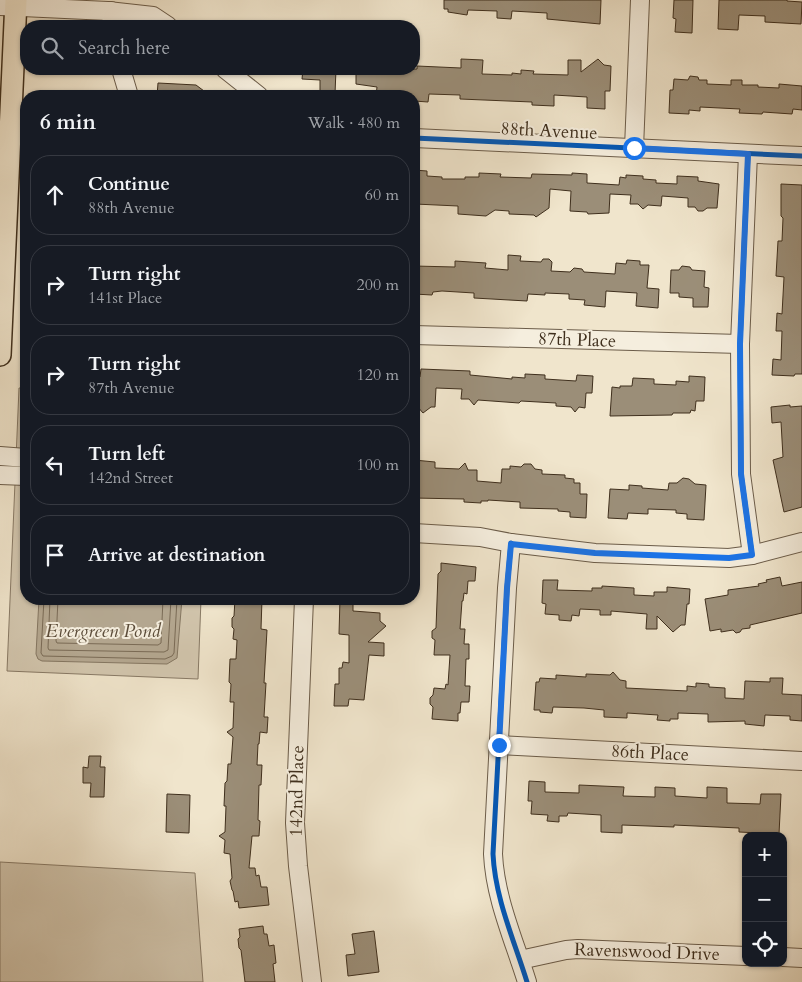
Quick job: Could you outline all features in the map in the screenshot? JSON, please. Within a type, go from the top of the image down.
[{"type":"main road","points":[[0,355],[11,4]]},
{"type":"street","points":[[634,148],[640,0]]},
{"type":"street","points":[[11,4],[153,16],[159,20]]},
{"type":"street","points":[[123,75],[126,90]]},
{"type":"street","points":[[233,75],[251,90]]},
{"type":"street","name":"88th Avenue","points":[[420,138],[802,156]]},
{"type":"street","points":[[748,154],[740,344],[741,474],[752,555]]},
{"type":"street","name":"87th Place","points":[[420,335],[740,344]]},
{"type":"street","points":[[0,456],[20,458]]},
{"type":"street","points":[[0,476],[20,476]]},
{"type":"street","points":[[420,533],[480,538],[511,544],[595,553],[729,558],[752,555],[802,542]]},
{"type":"street","points":[[511,544],[494,837],[494,876],[527,982]]},
{"type":"street","name":"142nd Place","points":[[304,605],[296,831],[298,866],[312,982]]},
{"type":"street","name":"86th Place","points":[[499,745],[802,761]]},
{"type":"street","name":"Ravenswood Drive","points":[[520,960],[578,949],[742,956]]},
{"type":"street","points":[[787,957],[802,958]]},
{"type":"shaded area","points":[[20,388],[20,605],[201,605],[198,679],[7,671]]},
{"type":"shaded area","points":[[0,862],[195,873],[203,982],[0,982]]},
{"type":"water","name":"Evergreen Pond","points":[[39,605],[181,605],[177,658],[167,664],[42,661],[38,659],[36,654]]},
{"type":"building","points":[[444,0],[601,0],[600,24],[547,19],[547,13],[512,11],[511,19],[497,18],[497,11],[468,10],[467,15],[448,12],[448,9],[444,9]]},
{"type":"building","points":[[674,0],[693,0],[692,33],[675,32],[676,19],[673,18]]},
{"type":"building","points":[[719,0],[787,0],[802,2],[801,24],[765,22],[765,16],[739,15],[738,30],[718,29]]},
{"type":"building","points":[[461,59],[483,60],[482,74],[512,75],[512,73],[521,74],[521,70],[534,71],[533,74],[568,75],[568,60],[581,60],[581,72],[598,59],[604,65],[611,66],[610,91],[605,91],[605,109],[587,108],[587,97],[554,95],[554,106],[532,105],[532,102],[460,99],[460,95],[429,94],[428,102],[420,101],[420,90],[377,90],[377,87],[356,84],[356,75],[420,75],[420,66],[461,68]]},
{"type":"building","points":[[302,75],[336,75],[335,90],[320,90],[320,80],[302,79]]},
{"type":"building","points":[[690,76],[698,77],[699,80],[707,80],[707,84],[731,85],[731,80],[742,80],[742,85],[758,85],[758,87],[779,88],[779,84],[802,86],[802,110],[793,109],[792,114],[763,112],[762,114],[739,113],[740,109],[700,107],[700,111],[689,110],[689,114],[669,113],[670,90],[673,90],[674,79],[688,80]]},
{"type":"building","points":[[158,83],[196,85],[203,90],[157,90]]},
{"type":"building","points":[[420,170],[427,171],[427,176],[442,177],[442,179],[479,177],[479,173],[501,174],[500,177],[531,178],[532,174],[572,175],[572,173],[587,174],[587,183],[619,185],[620,177],[626,178],[626,175],[643,176],[643,179],[656,180],[656,183],[677,184],[677,176],[698,177],[698,181],[719,184],[717,208],[707,208],[703,211],[698,211],[695,207],[688,207],[688,198],[662,196],[661,206],[648,205],[643,209],[638,204],[630,204],[631,195],[610,194],[609,213],[588,214],[587,212],[570,211],[571,191],[550,189],[549,208],[536,217],[534,215],[509,214],[509,211],[495,210],[486,216],[458,214],[458,206],[420,204]]},
{"type":"building","points":[[781,184],[802,185],[802,374],[795,374],[794,376],[772,375],[773,359],[781,360],[782,331],[776,331],[777,313],[782,314],[784,277],[776,276],[778,241],[782,241]]},
{"type":"building","points":[[508,255],[521,256],[520,261],[541,262],[543,259],[549,259],[552,262],[551,271],[570,272],[574,268],[582,269],[584,272],[615,274],[616,263],[626,264],[627,260],[640,261],[640,265],[649,265],[647,288],[659,289],[658,308],[636,306],[637,293],[606,291],[605,307],[584,305],[585,300],[569,299],[569,294],[528,294],[527,301],[474,298],[474,293],[442,291],[433,292],[432,295],[420,294],[420,266],[455,267],[455,261],[486,263],[485,268],[508,270]]},
{"type":"building","points":[[682,266],[690,267],[692,270],[705,271],[704,287],[709,288],[708,307],[693,307],[693,298],[679,297],[679,293],[670,293],[671,270],[679,270]]},
{"type":"building","points":[[421,369],[470,371],[470,375],[512,379],[512,377],[525,378],[525,374],[545,375],[545,379],[576,381],[577,375],[593,376],[592,393],[586,393],[585,408],[579,407],[575,412],[571,407],[556,406],[556,403],[478,400],[474,405],[469,399],[461,399],[462,389],[436,388],[435,407],[431,407],[423,413],[420,410]]},
{"type":"building","points":[[689,376],[705,377],[704,401],[696,401],[695,411],[691,410],[690,413],[673,413],[672,415],[610,416],[612,387],[632,386],[633,378],[654,379],[654,384],[676,385],[676,381],[689,382]]},
{"type":"building","points":[[790,405],[790,407],[802,406],[802,507],[784,512],[773,460],[783,457],[781,422],[772,423],[771,407]]},
{"type":"building","points":[[420,461],[435,462],[435,468],[459,469],[465,463],[468,470],[477,470],[477,481],[501,483],[502,469],[510,469],[510,466],[521,467],[524,464],[531,464],[535,469],[542,470],[542,474],[565,475],[565,478],[574,479],[574,483],[580,483],[580,494],[587,494],[586,518],[570,517],[570,512],[558,511],[558,509],[520,508],[520,502],[488,500],[481,501],[481,503],[464,502],[464,499],[420,498]]},
{"type":"building","points":[[683,478],[689,479],[695,484],[706,485],[704,520],[687,519],[687,514],[676,513],[676,510],[648,509],[648,514],[628,513],[627,519],[608,518],[610,489],[629,490],[629,485],[668,490],[669,483],[677,483]]},
{"type":"building","points":[[441,563],[476,567],[475,581],[468,581],[467,594],[464,593],[462,601],[460,629],[465,629],[464,644],[469,644],[469,659],[466,659],[465,686],[470,686],[469,702],[461,702],[458,721],[432,719],[433,707],[430,704],[434,688],[445,689],[446,684],[448,685],[450,655],[434,655],[435,640],[432,638],[432,631],[436,628],[438,574],[441,571]]},
{"type":"building","points":[[780,577],[782,586],[802,582],[802,613],[750,625],[750,628],[742,629],[736,633],[733,630],[721,632],[721,629],[710,631],[705,599],[728,595],[728,590],[759,586],[758,584],[767,582],[766,580]]},
{"type":"building","points":[[543,580],[558,580],[557,590],[592,591],[592,588],[602,588],[602,586],[634,588],[634,595],[654,596],[654,592],[667,592],[667,587],[690,589],[685,625],[681,625],[673,632],[657,616],[657,629],[646,629],[647,614],[611,611],[611,615],[600,615],[600,610],[580,609],[579,616],[572,615],[571,621],[559,620],[559,615],[545,614],[546,604],[542,603]]},
{"type":"building","points":[[235,605],[262,605],[261,629],[267,630],[264,717],[268,717],[267,733],[260,732],[258,744],[257,765],[262,765],[261,785],[259,785],[259,836],[252,836],[249,868],[255,868],[256,876],[259,875],[261,887],[267,887],[269,905],[239,908],[238,901],[235,902],[230,881],[232,878],[230,854],[224,853],[225,840],[219,836],[225,832],[225,783],[227,781],[228,764],[231,764],[233,737],[227,732],[233,728],[234,702],[230,702],[231,684],[229,682],[230,659],[236,659],[237,640],[233,639],[234,629],[232,627],[232,618],[234,616]]},
{"type":"building","points":[[340,605],[353,605],[353,611],[380,613],[380,621],[386,626],[368,642],[384,643],[384,656],[369,655],[364,700],[349,699],[348,706],[334,706],[335,684],[339,684],[339,668],[342,668],[343,662],[349,663],[349,635],[339,634]]},
{"type":"building","points":[[613,672],[620,680],[626,681],[626,688],[687,691],[687,686],[696,687],[696,683],[709,684],[709,687],[725,688],[725,698],[744,699],[745,681],[770,682],[770,678],[783,678],[782,694],[802,695],[802,721],[790,720],[790,716],[765,715],[764,726],[745,724],[745,721],[708,722],[708,714],[678,713],[678,719],[670,719],[670,721],[657,720],[658,715],[627,713],[627,718],[604,717],[604,710],[584,708],[553,707],[552,713],[534,710],[536,682],[539,682],[540,678],[556,679],[556,675],[586,677],[586,674],[610,675]]},
{"type":"building","points":[[89,756],[101,756],[100,767],[105,767],[104,797],[90,797],[91,783],[83,783],[83,767],[88,768]]},
{"type":"building","points":[[529,781],[545,782],[545,792],[579,793],[579,785],[624,787],[623,796],[655,797],[655,787],[675,788],[675,796],[707,798],[707,787],[727,788],[727,803],[760,804],[761,794],[781,794],[779,832],[739,832],[739,828],[674,825],[674,827],[622,825],[622,833],[601,832],[601,815],[568,813],[567,816],[559,816],[559,822],[547,821],[548,815],[531,814],[532,801],[528,801]]},
{"type":"building","points":[[167,794],[190,795],[189,833],[166,832]]},
{"type":"building","points":[[263,926],[264,934],[267,934],[269,946],[274,945],[276,963],[273,964],[275,982],[245,982],[241,950],[239,948],[239,929]]},
{"type":"building","points":[[374,931],[379,972],[348,976],[346,955],[355,954],[352,934]]},
{"type":"cycle path","points":[[420,138],[802,156]]},
{"type":"cycle path","points":[[748,154],[740,344],[741,474],[752,555]]},
{"type":"cycle path","points":[[511,543],[493,854],[501,903],[527,982]]},
{"type":"route","points":[[499,745],[511,544],[595,553],[729,558],[752,555],[741,474],[740,344],[748,154],[634,148]]}]
